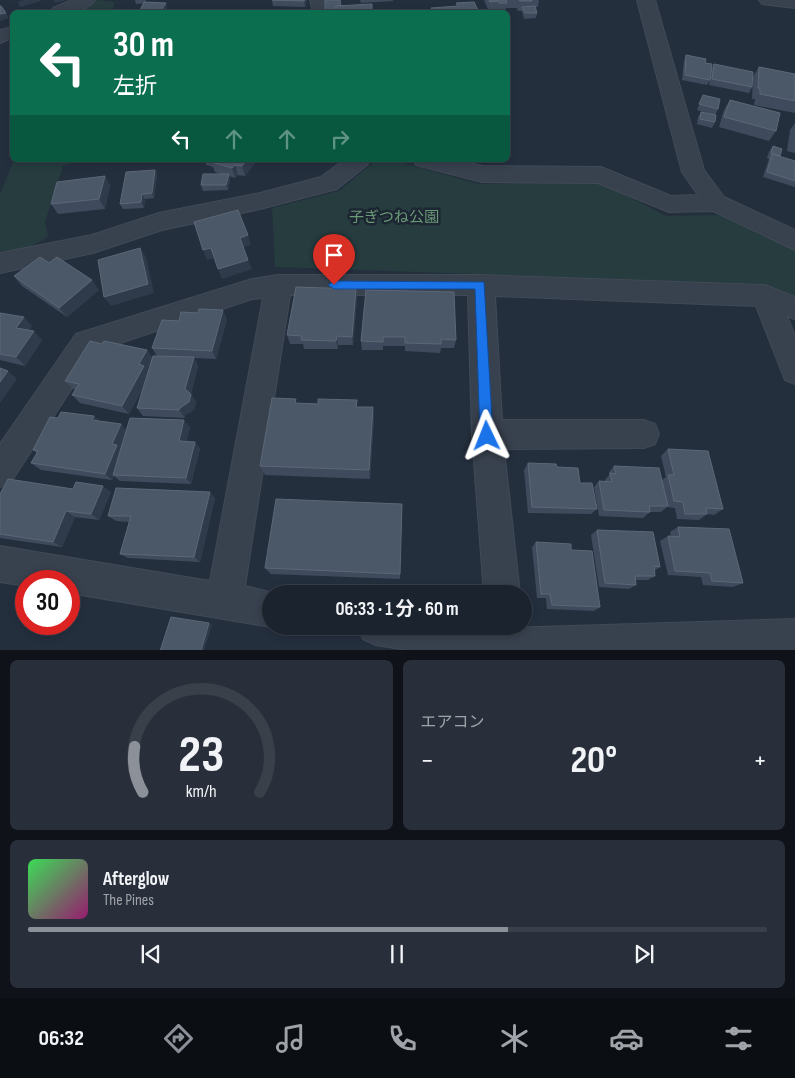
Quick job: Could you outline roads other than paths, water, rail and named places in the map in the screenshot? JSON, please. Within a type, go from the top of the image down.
[{"type":"street","points":[[64,10],[86,0]]},
{"type":"street","points":[[646,0],[693,172],[716,203]]},
{"type":"street","points":[[768,0],[795,3]]},
{"type":"street","points":[[0,263],[93,244],[159,222],[260,201],[328,183],[356,162]]},
{"type":"street","points":[[432,162],[482,174],[601,175],[669,204],[716,203],[795,241]]},
{"type":"street","points":[[224,602],[278,285]]},
{"type":"street","points":[[0,471],[86,342],[252,289],[278,285],[481,285],[765,296],[795,308]]},
{"type":"street","points":[[481,285],[487,436],[501,585]]},
{"type":"street","points":[[765,296],[795,371]]},
{"type":"street","points":[[487,436],[644,434]]},
{"type":"street","points":[[0,564],[262,608]]},
{"type":"street","points":[[455,635],[507,641],[795,638]]},
{"type":"park label","name":"子ぎつね公園","points":[[394,217]]}]
